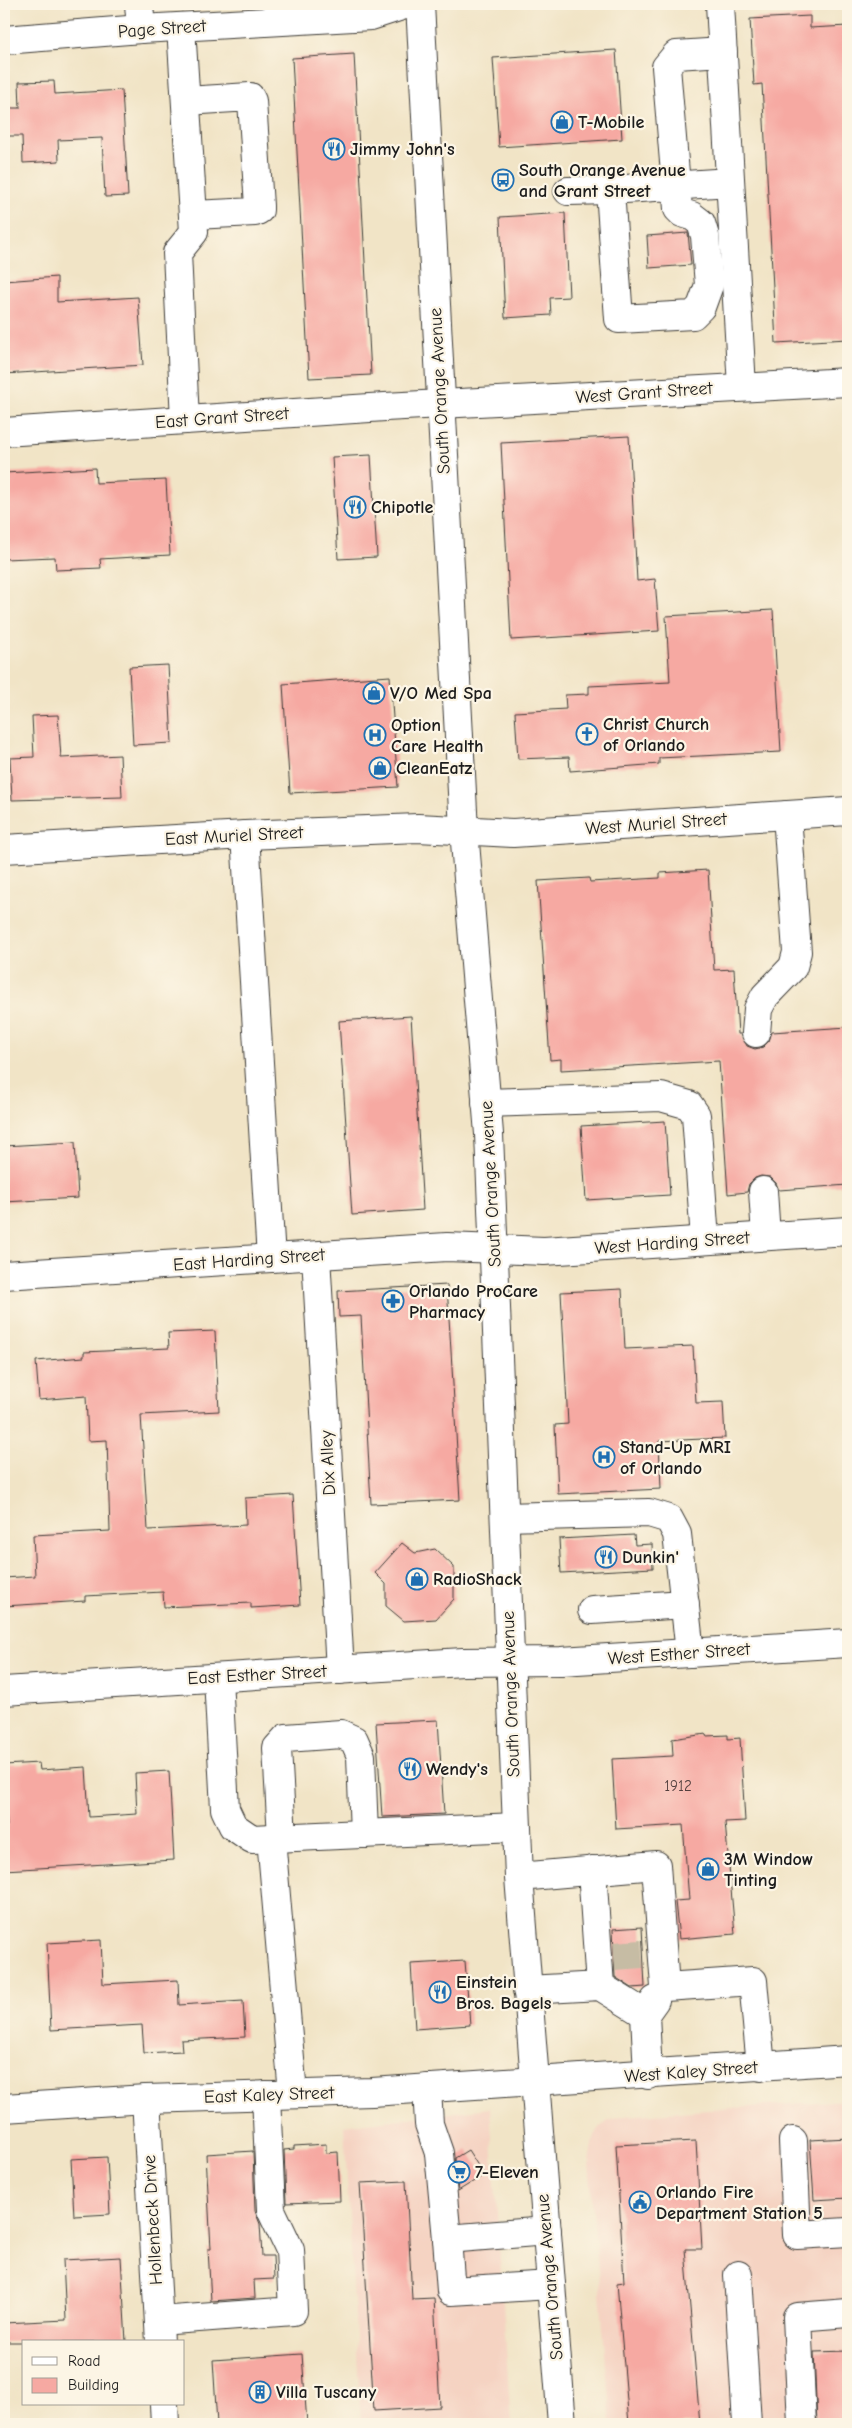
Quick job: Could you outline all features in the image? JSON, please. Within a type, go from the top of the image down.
[{"type":"street","name":"Page Street","points":[[4,40],[140,16],[181,27],[258,13],[371,16],[408,4]]},
{"type":"street","name":"South Orange Avenue","points":[[420,4],[464,830],[486,1103],[495,1249],[516,1827],[534,2082],[562,2424]]},
{"type":"street","points":[[720,4],[742,387]]},
{"type":"street","points":[[181,27],[194,232],[177,253],[184,420]]},
{"type":"street","points":[[610,190],[619,319],[693,315],[701,307],[709,285],[705,236],[701,224],[692,216],[682,214],[678,209],[666,67],[676,55],[723,52]]},
{"type":"street","points":[[186,101],[250,98],[252,101],[259,206],[259,210],[255,212],[193,215]]},
{"type":"street","points":[[568,192],[730,182]]},
{"type":"street","name":"West Grant Street","points":[[440,405],[848,382]]},
{"type":"street","name":"East Grant Street","points":[[4,432],[440,405]]},
{"type":"street","name":"West Muriel Street","points":[[464,830],[513,833],[848,811]]},
{"type":"street","points":[[756,1033],[758,1009],[765,996],[793,968],[797,952],[787,815]]},
{"type":"street","name":"East Muriel Street","points":[[4,849],[245,835],[418,828],[464,830]]},
{"type":"street","points":[[245,835],[271,1258]]},
{"type":"street","points":[[486,1103],[661,1098],[689,1105],[696,1115],[705,1240]]},
{"type":"street","points":[[763,1191],[766,1236]]},
{"type":"street","name":"West Harding Street","points":[[495,1249],[544,1251],[848,1231]]},
{"type":"street","name":"East Harding Street","points":[[4,1275],[447,1247],[495,1249]]},
{"type":"street","name":"Dix Alley","points":[[316,1256],[340,1670]]},
{"type":"street","points":[[505,1517],[649,1513],[669,1519],[677,1534],[690,1653]]},
{"type":"street","points":[[592,1610],[684,1604]]},
{"type":"street","name":"West Esther Street","points":[[510,1662],[562,1661],[848,1643]]},
{"type":"street","name":"East Esther Street","points":[[4,1691],[463,1662],[510,1662]]},
{"type":"street","points":[[218,1678],[225,1809],[233,1826],[252,1839],[516,1827]]},
{"type":"street","points":[[293,2094],[276,1838],[277,1748],[286,1738],[341,1734],[354,1740],[361,1756],[364,1834]]},
{"type":"street","points":[[519,1877],[656,1865],[653,1954],[665,1987]]},
{"type":"street","points":[[592,1870],[606,1957],[600,1986]]},
{"type":"street","points":[[665,1987],[753,1982],[761,2067]]},
{"type":"street","points":[[527,1990],[600,1986],[645,2014]]},
{"type":"street","points":[[648,2075],[645,2014],[665,1987]]},
{"type":"street","name":"West Kaley Street","points":[[534,2082],[848,2060]]},
{"type":"street","name":"East Kaley Street","points":[[4,2108],[146,2099],[534,2082]]},
{"type":"street","points":[[427,2088],[429,2124],[439,2153],[451,2291],[551,2285]]},
{"type":"street","points":[[160,2331],[293,2311],[290,2250],[271,2210],[266,2095]]},
{"type":"street","name":"Hollenbeck Drive","points":[[146,2099],[160,2331]]},
{"type":"street","points":[[792,2140],[798,2235],[848,2232]]},
{"type":"street","points":[[447,2238],[547,2232]]},
{"type":"street","points":[[738,2275],[747,2424]]},
{"type":"street","points":[[802,2424],[797,2317],[848,2312]]},
{"type":"street","points":[[164,2406],[165,2424]]},
{"type":"shaded area","points":[[848,2100],[848,2424],[611,2424],[589,2162],[593,2139],[600,2127],[610,2120],[625,2116]]},
{"type":"shaded area","points":[[490,2108],[511,2424],[361,2424],[344,2126]]},
{"type":"building","points":[[810,16],[810,28],[848,26],[848,339],[776,343],[762,84],[754,85],[750,19]]},
{"type":"building","points":[[616,50],[622,139],[499,147],[493,58]]},
{"type":"building","points":[[354,54],[371,375],[309,378],[292,58]]},
{"type":"building","points":[[54,81],[55,94],[122,90],[128,196],[105,197],[102,138],[58,140],[59,161],[23,163],[22,136],[4,136],[4,108],[20,108],[19,82]]},
{"type":"building","points":[[565,213],[569,297],[550,298],[551,315],[505,318],[500,217]]},
{"type":"building","points":[[688,233],[691,265],[649,268],[647,236]]},
{"type":"building","points":[[57,277],[57,302],[138,297],[143,365],[4,374],[4,281]]},
{"type":"building","points":[[629,436],[637,581],[655,579],[659,631],[511,640],[501,443]]},
{"type":"building","name":"Chipotle","points":[[371,455],[377,557],[338,559],[332,457]]},
{"type":"building","points":[[95,468],[96,483],[166,480],[170,555],[100,559],[101,568],[56,570],[55,557],[4,559],[4,473]]},
{"type":"building","points":[[773,610],[781,752],[659,758],[659,764],[570,771],[569,757],[518,759],[515,712],[566,709],[565,695],[589,694],[589,686],[670,682],[666,616]]},
{"type":"building","points":[[168,665],[172,743],[133,745],[129,667]]},
{"type":"building","points":[[390,676],[398,787],[290,793],[283,684]]},
{"type":"building","points":[[58,715],[61,758],[120,755],[122,797],[12,800],[10,758],[34,757],[32,716]]},
{"type":"building","points":[[708,870],[714,970],[734,969],[738,1034],[741,1034],[747,1046],[755,1049],[763,1047],[769,1041],[772,1032],[848,1027],[848,1185],[779,1190],[776,1183],[770,1177],[761,1176],[755,1178],[749,1184],[747,1192],[728,1194],[719,1061],[561,1070],[561,1059],[550,1060],[538,881],[589,878],[590,882],[660,878],[660,873]]},
{"type":"building","points":[[411,1016],[423,1210],[352,1215],[339,1021]]},
{"type":"building","points":[[665,1121],[670,1195],[586,1200],[581,1126]]},
{"type":"building","points":[[75,1142],[78,1198],[4,1202],[4,1146]]},
{"type":"building","points":[[447,1285],[460,1500],[371,1504],[361,1316],[339,1317],[338,1291]]},
{"type":"building","points":[[622,1289],[625,1349],[693,1346],[696,1403],[723,1402],[725,1438],[659,1441],[661,1489],[558,1494],[555,1425],[568,1424],[561,1292]]},
{"type":"building","points":[[215,1331],[219,1411],[141,1415],[148,1530],[246,1525],[245,1498],[293,1495],[300,1605],[251,1608],[251,1603],[164,1607],[163,1592],[85,1596],[85,1601],[4,1606],[4,1578],[35,1576],[33,1535],[110,1531],[107,1440],[88,1441],[86,1396],[39,1400],[36,1361],[84,1357],[84,1352],[169,1348],[168,1333]]},
{"type":"building","name":"Dunkin'","points":[[634,1535],[635,1545],[652,1544],[653,1568],[561,1573],[559,1539]]},
{"type":"building","name":"RadioShack","points":[[402,1543],[415,1553],[435,1549],[454,1567],[454,1599],[436,1619],[404,1621],[386,1606],[386,1584],[375,1573]]},
{"type":"building","name":"Wendy's","points":[[438,1720],[444,1814],[382,1817],[376,1723]]},
{"type":"building","points":[[706,1734],[706,1736],[728,1735],[728,1739],[740,1738],[745,1821],[725,1822],[735,1934],[679,1939],[675,1901],[689,1900],[683,1825],[616,1829],[612,1759],[673,1756],[672,1739]]},
{"type":"building","points":[[39,1763],[40,1770],[86,1767],[89,1817],[137,1814],[135,1773],[169,1771],[174,1860],[4,1870],[4,1827],[7,1826],[4,1765]]},
{"type":"building","points":[[642,1927],[645,1987],[632,1988],[615,1977],[613,1929]]},
{"type":"building","points":[[101,1940],[103,1984],[178,1980],[179,2005],[243,2001],[245,2037],[181,2040],[182,2051],[144,2053],[142,2025],[51,2030],[47,1943]]},
{"type":"building","name":"Einstein Bros. Bagels","points":[[465,1961],[470,2025],[415,2029],[411,1964]]},
{"type":"building","points":[[848,2138],[848,2198],[814,2200],[810,2140]]},
{"type":"building","points":[[696,2141],[702,2249],[685,2249],[700,2424],[629,2424],[617,2283],[624,2282],[616,2145]]},
{"type":"building","points":[[326,2144],[326,2153],[338,2152],[340,2201],[286,2203],[284,2150],[294,2149],[294,2146]]},
{"type":"building","points":[[468,2150],[484,2175],[458,2191],[455,2158]]},
{"type":"building","points":[[253,2151],[255,2211],[260,2224],[262,2256],[273,2256],[274,2279],[254,2280],[255,2298],[211,2301],[208,2249],[211,2249],[206,2154]]},
{"type":"building","points":[[107,2157],[110,2214],[74,2216],[71,2159]]},
{"type":"building","points":[[406,2181],[412,2299],[434,2298],[440,2407],[374,2411],[360,2183]]},
{"type":"building","points":[[121,2257],[126,2340],[22,2340],[22,2342],[4,2342],[4,2323],[66,2320],[63,2260]]},
{"type":"building","points":[[848,2351],[848,2424],[817,2424],[814,2352]]},
{"type":"building","name":"Villa Tuscany","points":[[302,2354],[307,2424],[217,2424],[213,2360]]},
{"type":"tunnel","points":[[614,1956],[643,1954]]},
{"type":"place","name":"T-Mobile","points":[[562,122]]},
{"type":"place","name":"Jimmy John's","points":[[334,149]]},
{"type":"place","name":"South Orange Avenue and Grant Street","points":[[503,180]]},
{"type":"place","name":"Chipotle","points":[[355,507]]},
{"type":"place","name":"V/O Med Spa","points":[[374,693]]},
{"type":"place","name":"Christ Church of Orlando","points":[[587,734]]},
{"type":"place","name":"Option Care Health","points":[[375,735]]},
{"type":"place","name":"CleanEatz","points":[[380,768]]},
{"type":"place","name":"Orlando ProCare Pharmacy","points":[[393,1301]]},
{"type":"place","name":"Stand-Up MRI of Orlando","points":[[604,1457]]},
{"type":"place","name":"Dunkin'","points":[[606,1557]]},
{"type":"place","name":"RadioShack","points":[[417,1579]]},
{"type":"place","name":"Wendy's","points":[[410,1769]]},
{"type":"place","name":"3M Window Tinting","points":[[708,1869]]},
{"type":"place","name":"Einstein Bros. Bagels","points":[[440,1992]]},
{"type":"place","name":"7-Eleven","points":[[459,2172]]},
{"type":"place","name":"Orlando Fire Department Station 5","points":[[640,2202]]},
{"type":"place","name":"Villa Tuscany","points":[[260,2392]]}]
